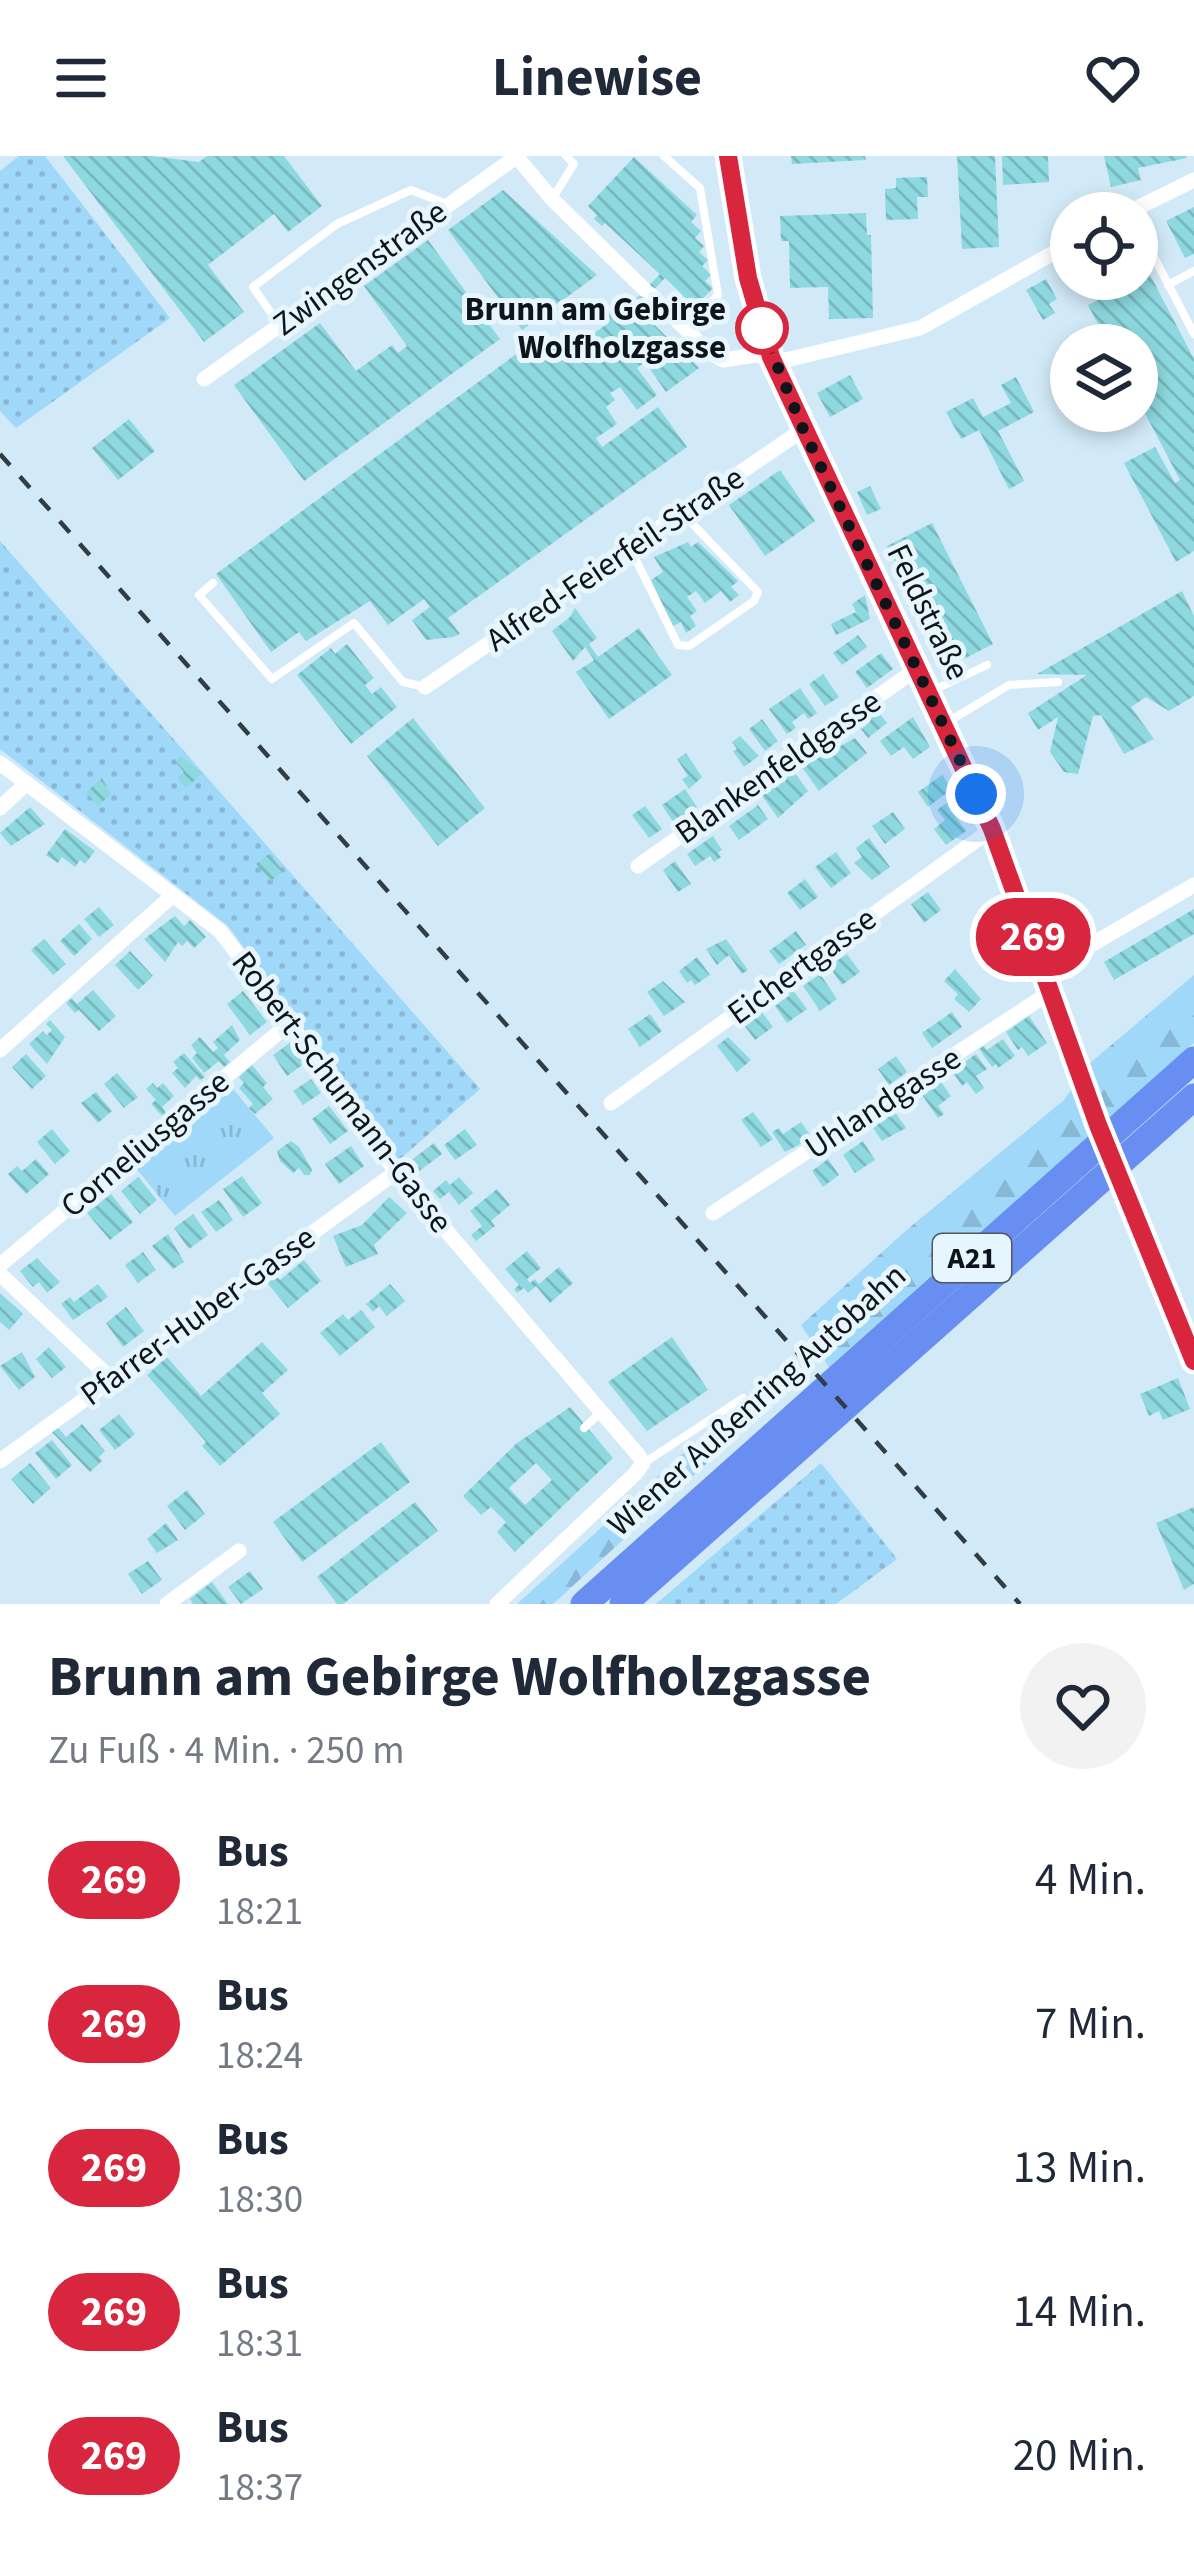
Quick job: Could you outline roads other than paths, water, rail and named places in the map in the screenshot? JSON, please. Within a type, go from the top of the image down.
[{"type":"highway","name":"Wiener Außenring Autobahn","points":[[1123,1143],[1194,1060]]},
{"type":"highway","name":"Wiener Außenring Autobahn","points":[[584,1604],[782,1443],[1123,1143],[1194,1097]]},
{"type":"highway","name":"Wiener Außenring Autobahn","points":[[623,1604],[782,1443]]},
{"type":"main road","name":"Feldstraße","points":[[728,156],[748,278],[771,357],[836,515],[930,692],[992,829],[1098,1125],[1194,1360]]},
{"type":"street","points":[[516,156],[552,200],[710,353],[724,360],[797,359],[920,328],[1050,255]]},
{"type":"street","name":"Zwingenstraße","points":[[204,380],[516,156]]},
{"type":"street","points":[[1158,200],[1194,180]]},
{"type":"street","name":"Alfred-Feierfeil-Straße","points":[[425,687],[803,429]]},
{"type":"street","name":"Blankenfeldgasse","points":[[638,866],[918,668]]},
{"type":"street","name":"Robert-Schumann-Gasse","points":[[0,763],[220,932],[396,1172],[643,1463]]},
{"type":"street","points":[[0,808],[27,783]]},
{"type":"street","name":"Eichertgasse","points":[[611,1103],[992,829]]},
{"type":"street","name":"Uhlandgasse","points":[[713,1214],[1194,885]]},
{"type":"street","points":[[0,1051],[173,895]]},
{"type":"street","name":"Corneliusgasse","points":[[0,1270],[290,1023]]},
{"type":"street","name":"Pfarrer-Huber-Gasse","points":[[0,1461],[396,1172]]},
{"type":"street","points":[[0,1270],[110,1378]]},
{"type":"street","points":[[496,1604],[643,1463]]},
{"type":"street","points":[[167,1604],[239,1551]]},
{"type":"lane","points":[[552,200],[574,164],[566,156]]},
{"type":"lane","points":[[664,156],[700,188],[718,295],[685,329]]},
{"type":"lane","points":[[280,326],[253,287],[337,224],[411,190],[448,204]]},
{"type":"lane","points":[[1158,266],[1194,334]]},
{"type":"lane","points":[[1168,285],[1194,271]]},
{"type":"lane","points":[[630,548],[669,632],[678,645],[689,646],[754,601],[758,592],[682,513]]},
{"type":"lane","points":[[213,583],[199,595],[272,679],[354,623],[403,682],[425,687]]},
{"type":"lane","points":[[930,692],[987,665]]},
{"type":"lane","points":[[944,724],[1009,685],[1058,682]]},
{"type":"lane","points":[[643,1463],[743,1398]]},
{"type":"lane","points":[[584,1428],[602,1411]]},
{"type":"railway","points":[[0,454],[1020,1604]]},
{"type":"place","name":"Brunn am Gebirge Wolfholzgasse","points":[[762,328]]}]
